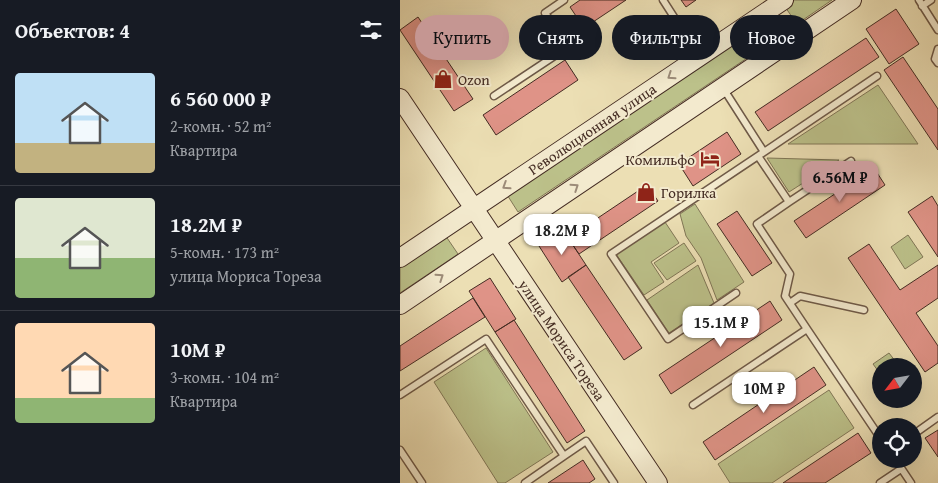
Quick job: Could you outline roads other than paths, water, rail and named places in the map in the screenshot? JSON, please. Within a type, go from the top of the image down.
[{"type":"main road","name":"Революционная улица","points":[[720,43],[784,0]]},
{"type":"main road","points":[[400,304],[852,0]]},
{"type":"main road","name":"Революционная улица","points":[[400,258],[473,207],[695,60]]},
{"type":"main road","name":"улица Мориса Тореза","points":[[400,98],[658,483]]},
{"type":"lane","points":[[494,96],[568,47],[545,13],[564,0]]},
{"type":"lane","points":[[663,0],[673,15]]},
{"type":"lane","points":[[931,0],[920,3],[938,30]]},
{"type":"lane","points":[[938,50],[935,59],[938,63]]},
{"type":"lane","points":[[736,293],[668,339],[611,254],[877,76]]},
{"type":"lane","points":[[722,88],[789,202]]},
{"type":"lane","points":[[851,161],[757,224],[790,274],[785,296],[872,426]]},
{"type":"lane","points":[[790,303],[800,296],[864,310]]},
{"type":"lane","points":[[693,405],[807,329]]},
{"type":"lane","points":[[400,395],[486,339],[564,456]]},
{"type":"lane","points":[[922,428],[938,417]]},
{"type":"lane","points":[[525,483],[586,441],[614,483]]},
{"type":"lane","points":[[400,450],[422,483]]},
{"type":"lane","points":[[880,483],[901,469],[911,483]]},
{"type":"place","name":"Ozon","points":[[443,79]]},
{"type":"place","name":"Комильфо","points":[[710,159]]},
{"type":"place","name":"Горилка","points":[[646,192]]}]
